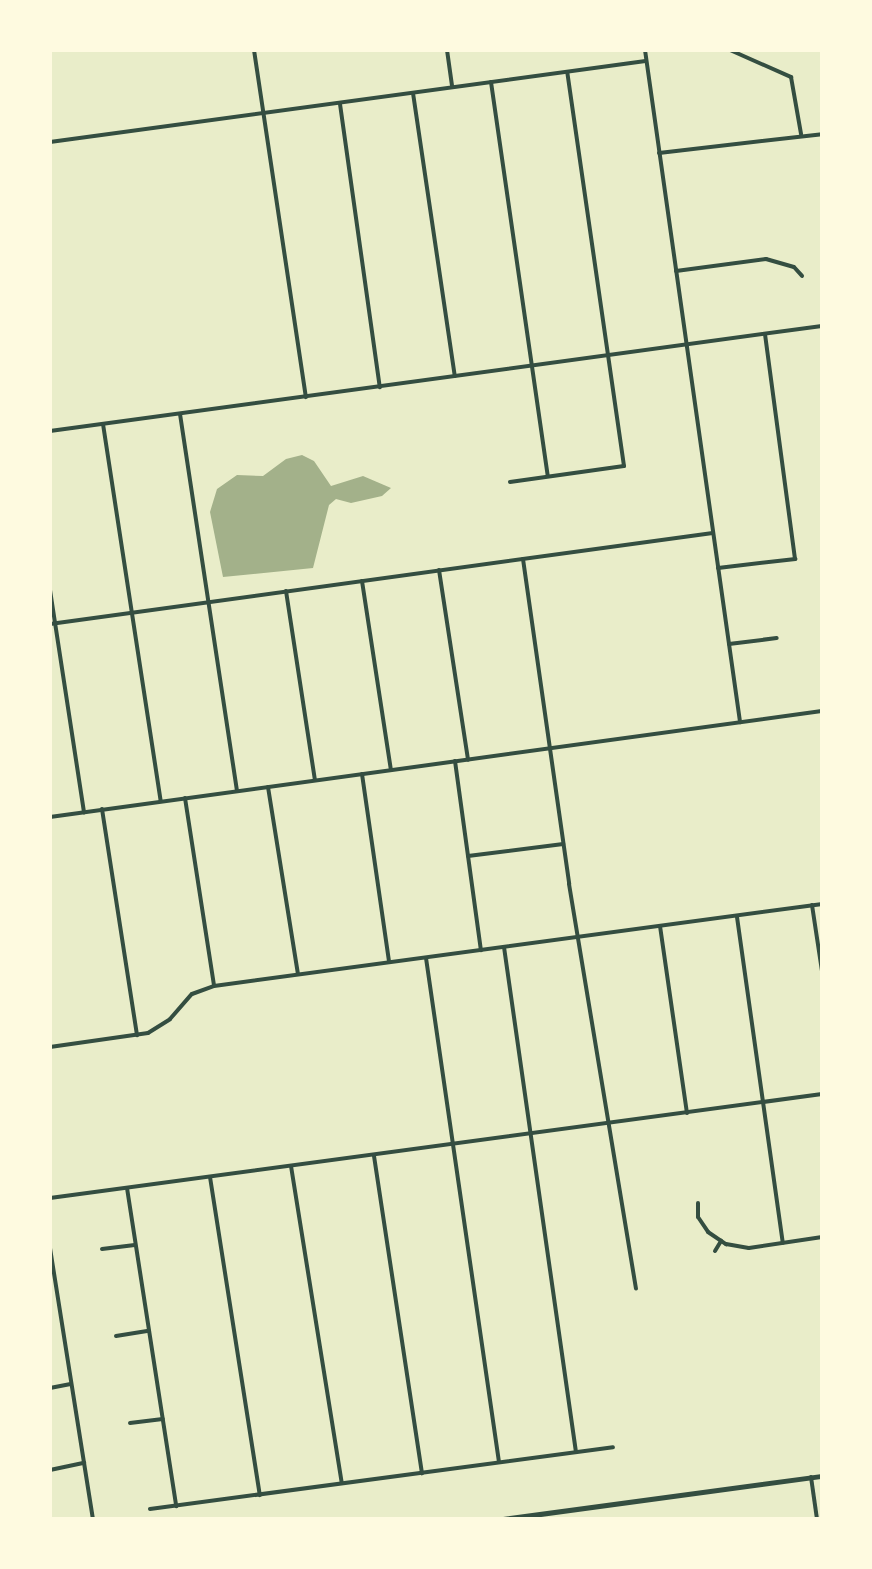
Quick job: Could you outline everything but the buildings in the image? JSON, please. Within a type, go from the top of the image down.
[{"type":"main road","points":[[503,1519],[822,1476]]},
{"type":"street","points":[[254,50],[306,397]]},
{"type":"street","points":[[447,50],[452,88]]},
{"type":"street","points":[[645,50],[740,722]]},
{"type":"street","points":[[730,50],[791,77],[801,134]]},
{"type":"street","points":[[50,142],[646,61]]},
{"type":"street","points":[[510,482],[624,466],[567,72]]},
{"type":"street","points":[[491,82],[548,477]]},
{"type":"street","points":[[413,93],[455,376]]},
{"type":"street","points":[[340,103],[380,387]]},
{"type":"street","points":[[659,153],[801,134],[822,134]]},
{"type":"street","points":[[676,271],[766,259],[794,267],[802,276]]},
{"type":"street","points":[[50,431],[822,326]]},
{"type":"street","points":[[718,568],[795,559],[765,334]]},
{"type":"street","points":[[180,414],[237,791]]},
{"type":"street","points":[[103,424],[161,801]]},
{"type":"street","points":[[53,623],[713,533]]},
{"type":"street","points":[[523,559],[563,844],[581,937],[636,1288]]},
{"type":"street","points":[[439,570],[468,760]]},
{"type":"street","points":[[362,581],[391,770]]},
{"type":"street","points":[[50,590],[84,812]]},
{"type":"street","points":[[286,591],[315,780]]},
{"type":"street","points":[[729,644],[777,638]]},
{"type":"street","points":[[50,817],[822,711]]},
{"type":"street","points":[[455,761],[481,950]]},
{"type":"street","points":[[362,774],[389,963]]},
{"type":"street","points":[[268,787],[298,975]]},
{"type":"street","points":[[185,798],[214,986]]},
{"type":"street","points":[[102,809],[137,1035]]},
{"type":"street","points":[[468,856],[563,844]]},
{"type":"street","points":[[50,1047],[137,1035],[160,1027],[192,994],[214,986],[822,904]]},
{"type":"street","points":[[812,905],[822,971]]},
{"type":"street","points":[[736,916],[783,1243]]},
{"type":"street","points":[[660,926],[687,1113]]},
{"type":"street","points":[[504,947],[576,1452]]},
{"type":"street","points":[[426,958],[499,1462]]},
{"type":"street","points":[[50,1198],[822,1094]]},
{"type":"street","points":[[374,1156],[422,1473]]},
{"type":"street","points":[[291,1166],[342,1483]]},
{"type":"street","points":[[210,1177],[260,1495]]},
{"type":"street","points":[[127,1188],[176,1506]]},
{"type":"street","points":[[698,1203],[698,1217],[721,1241],[749,1248],[822,1237]]},
{"type":"street","points":[[715,1251],[721,1241]]},
{"type":"street","points":[[102,1249],[135,1245]]},
{"type":"street","points":[[50,1248],[93,1519]]},
{"type":"street","points":[[116,1336],[149,1331]]},
{"type":"street","points":[[50,1388],[72,1384]]},
{"type":"street","points":[[130,1423],[163,1419]]},
{"type":"street","points":[[150,1509],[613,1447]]},
{"type":"street","points":[[50,1470],[84,1463]]},
{"type":"street","points":[[811,1477],[817,1519]]},
{"type":"shaded area","points":[[302,455],[314,461],[331,486],[363,476],[391,488],[382,496],[351,503],[336,499],[329,505],[313,568],[223,577],[210,512],[217,489],[237,475],[263,476],[286,459]]}]
